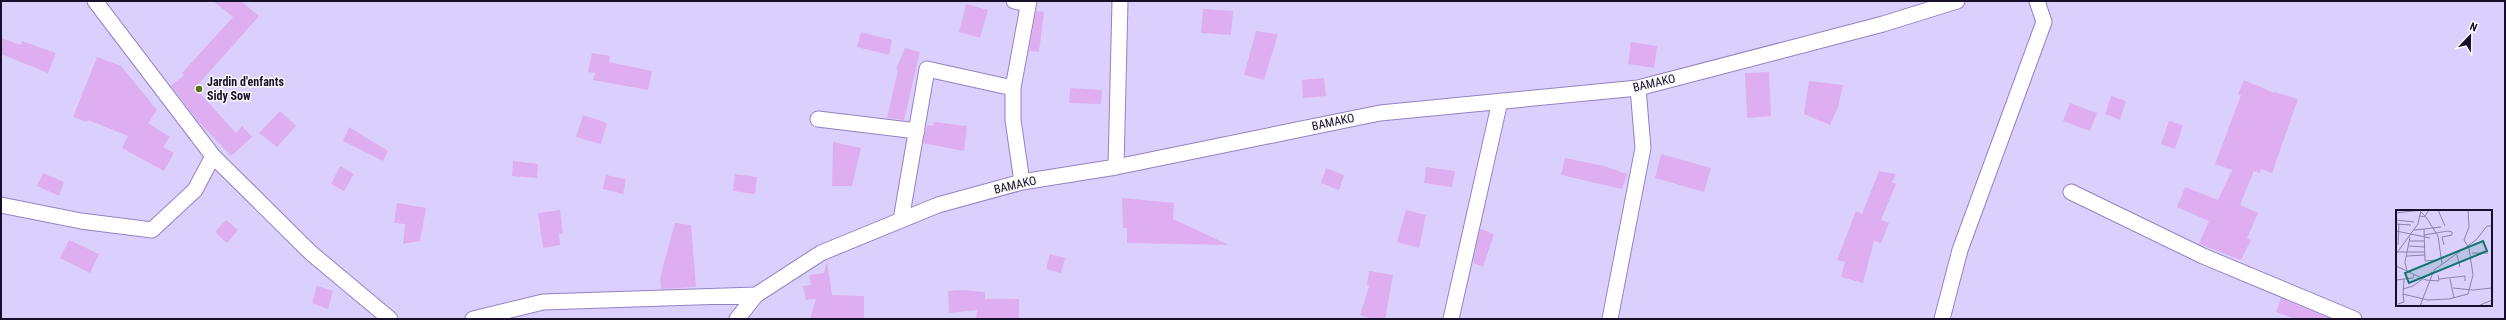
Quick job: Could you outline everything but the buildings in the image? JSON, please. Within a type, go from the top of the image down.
[{"type":"street","points":[[95,1],[213,156],[311,253],[390,319]]},
{"type":"street","points":[[1116,167],[1120,1]]},
{"type":"street","name":"BAMAKO","points":[[737,319],[756,295],[821,253],[938,205],[1022,182],[1116,167],[1380,113],[1638,88],[1882,24],[1958,1]]},
{"type":"street","points":[[1942,319],[1960,250],[2044,22],[2037,1]]},
{"type":"street","points":[[1022,182],[1014,120],[1013,88],[1024,2]]},
{"type":"street","points":[[901,220],[927,69],[1013,88]]},
{"type":"street","points":[[1610,319],[1643,148],[1638,88]]},
{"type":"street","points":[[1451,319],[1500,101]]},
{"type":"street","points":[[818,119],[916,131]]},
{"type":"street","points":[[1,205],[81,221],[152,230],[195,190],[213,156]]},
{"type":"street","points":[[2071,192],[2203,256],[2354,319]]},
{"type":"street","points":[[473,319],[543,302],[756,295]]},
{"type":"place","name":"Jardin d'enfants Sidy Sow","points":[[199,89]]}]
